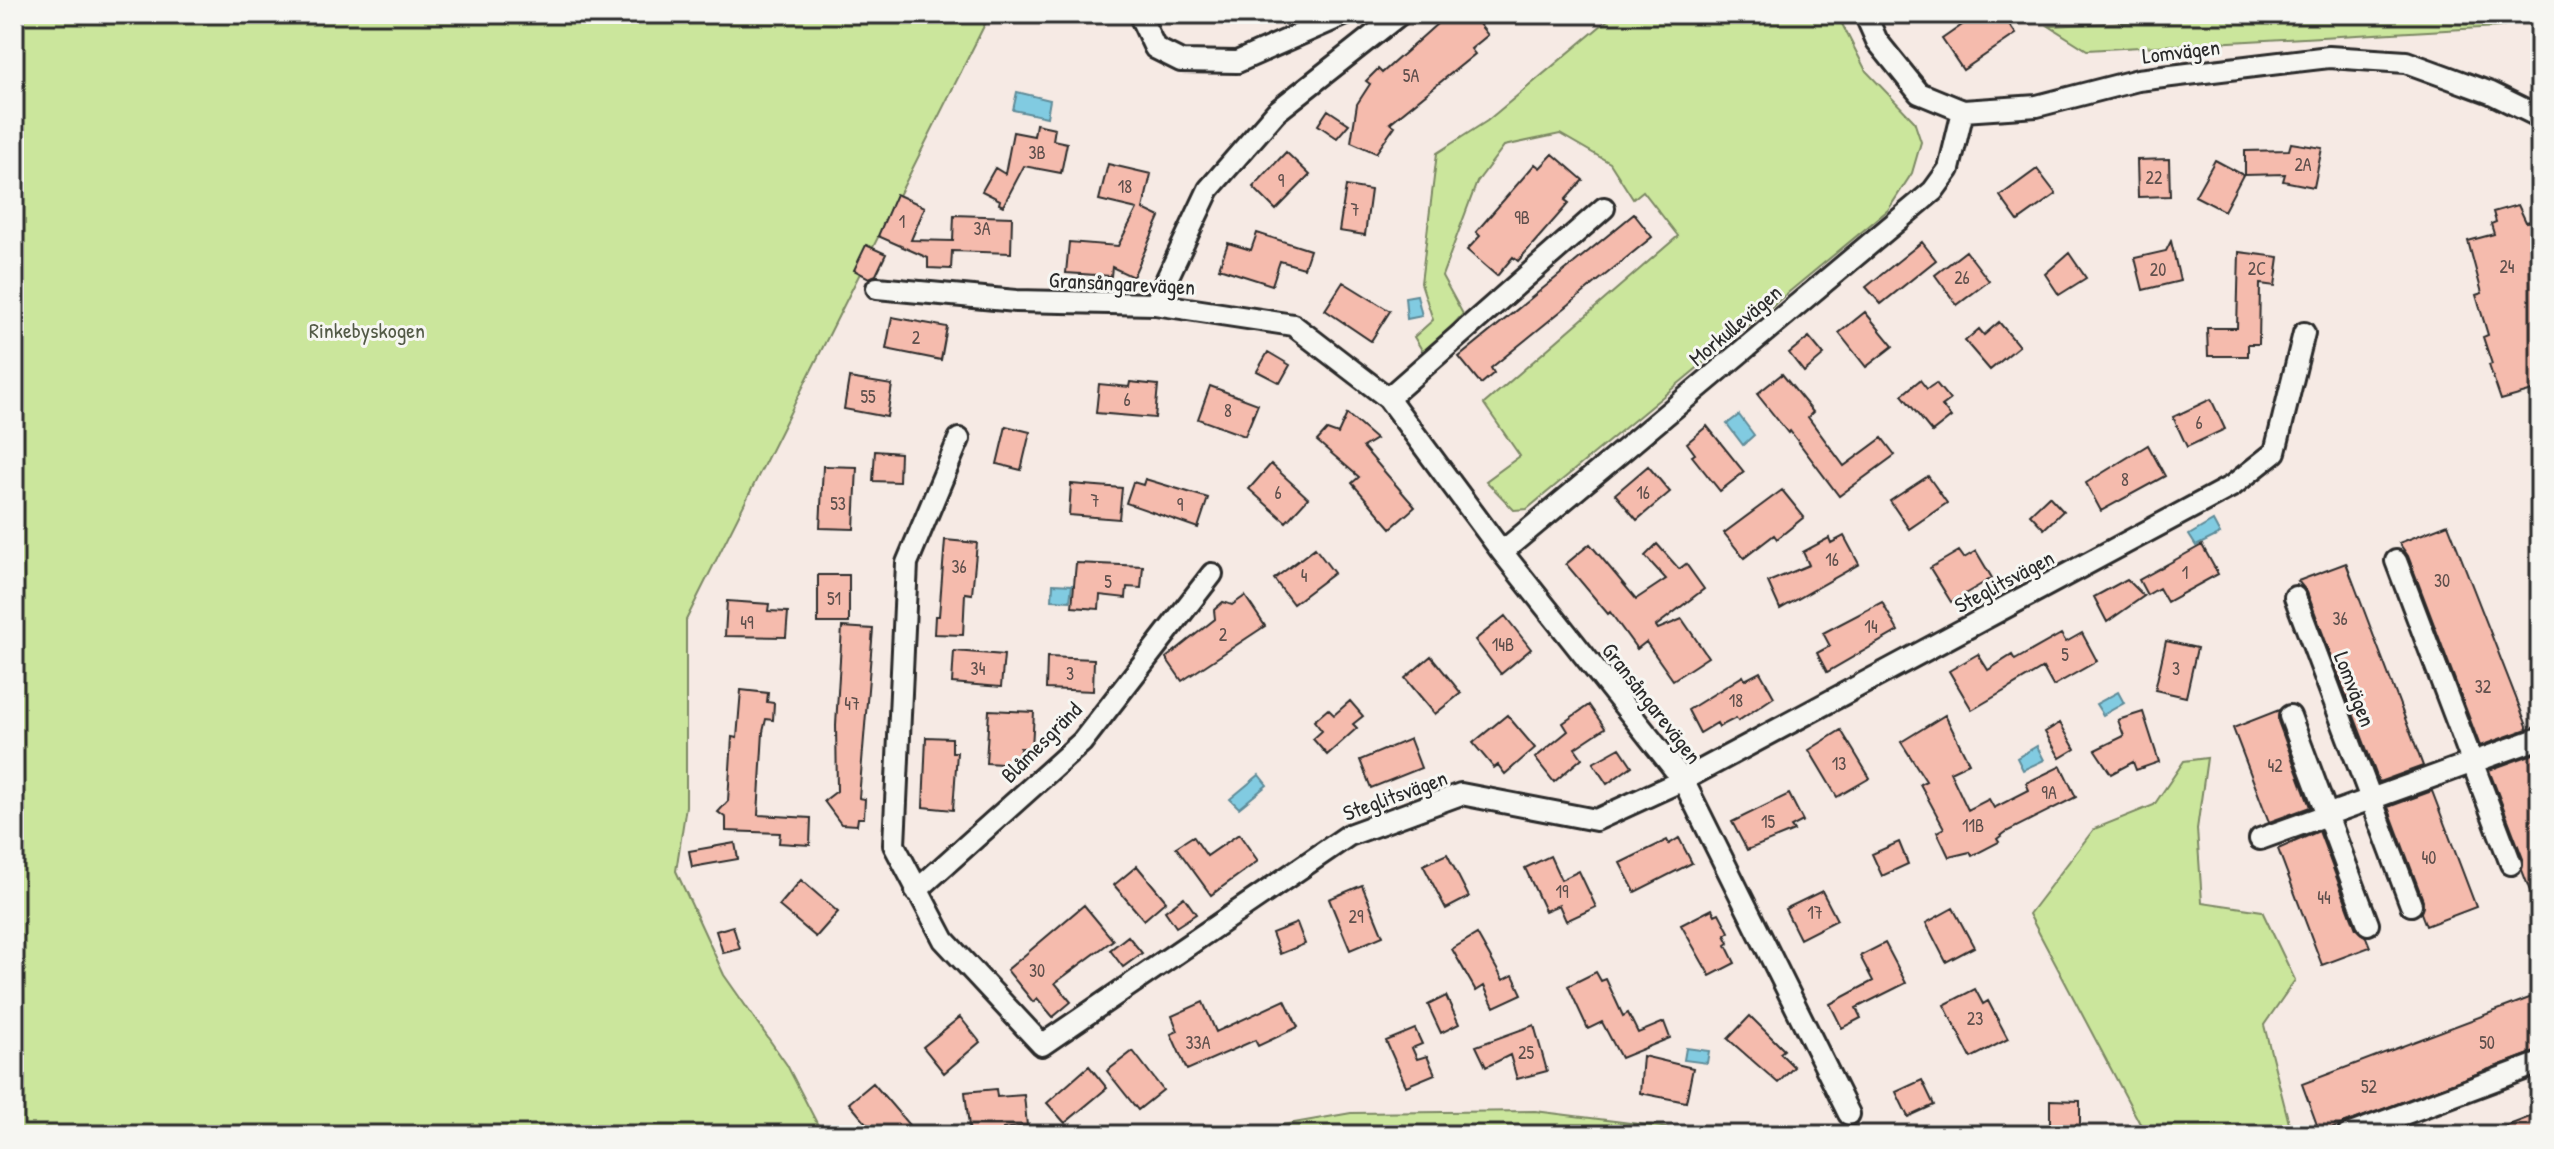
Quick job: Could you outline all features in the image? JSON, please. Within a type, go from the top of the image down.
[{"type":"street","points":[[1139,14],[1155,48],[1181,61],[1237,62],[1346,14]]},
{"type":"street","points":[[1155,304],[1209,189],[1276,112],[1400,14]]},
{"type":"street","name":"Lomvägen","points":[[1865,14],[1877,41],[1919,93],[1963,111],[2037,106],[2138,80],[2329,57],[2406,62],[2491,93],[2540,117]]},
{"type":"street","name":"Morkullevägen","points":[[1502,552],[1933,191],[1949,169],[1963,111]]},
{"type":"street","points":[[1388,398],[1604,208]]},
{"type":"street","name":"Gransångarevägen","points":[[877,288],[1016,301],[1155,304],[1293,325],[1388,398],[1502,552],[1683,780],[1849,1114]]},
{"type":"street","name":"Steglitsvägen","points":[[959,439],[907,563],[894,845],[944,940],[1042,1045],[1349,835],[1461,794],[1596,820],[1683,780],[2232,486],[2275,452],[2304,333]]},
{"type":"street","points":[[2396,561],[2511,864]]},
{"type":"street","name":"Blåmesgränd","points":[[916,891],[1082,742],[1212,574]]},
{"type":"street","name":"Lomvägen","points":[[2295,597],[2411,905]]},
{"type":"street","points":[[2290,716],[2368,924]]},
{"type":"street","points":[[2260,839],[2540,738]]},
{"type":"street","points":[[2348,1135],[2540,1063]]},
{"type":"green space","name":"Rinkebyskogen","points":[[14,14],[990,14],[686,620],[686,806],[676,871],[724,975],[787,1065],[823,1135],[14,1135]]},
{"type":"green space","points":[[1615,14],[1837,14],[1866,71],[1914,121],[1921,142],[1912,173],[1888,210],[1527,509],[1514,510],[1486,481],[1520,456],[1484,404],[1678,236],[1643,191],[1633,199],[1610,163],[1560,134],[1504,146],[1477,182],[1442,276],[1463,314],[1425,355],[1414,337],[1433,320],[1421,283],[1437,153],[1487,121]]},
{"type":"green space","points":[[2189,14],[2539,14],[2499,27],[2087,50],[2049,26],[2172,20]]},
{"type":"green space","points":[[2207,758],[2197,829],[2202,902],[2262,911],[2295,980],[2264,1025],[2292,1135],[2146,1135],[2029,914],[2094,829],[2154,805],[2184,761]]},
{"type":"green space","points":[[1535,1111],[1726,1135],[1226,1135],[1351,1113]]},
{"type":"water","points":[[1017,92],[1050,100],[1047,117],[1013,110]]},
{"type":"water","points":[[1417,295],[1422,316],[1407,319],[1405,297]]},
{"type":"water","points":[[1739,415],[1754,435],[1743,445],[1727,424]]},
{"type":"water","points":[[2213,521],[2220,534],[2196,546],[2189,535]]},
{"type":"water","points":[[1053,584],[1072,585],[1070,601],[1052,600]]},
{"type":"water","points":[[2118,692],[2124,703],[2103,715],[2096,704]]},
{"type":"water","points":[[2037,746],[2044,760],[2023,770],[2017,758]]},
{"type":"water","points":[[1259,775],[1267,785],[1239,808],[1230,799]]},
{"type":"water","points":[[1686,1048],[1709,1051],[1707,1063],[1684,1060]]},
{"type":"building","points":[[1448,14],[1471,14],[1488,35],[1471,49],[1475,54],[1390,123],[1395,126],[1376,153],[1351,142],[1357,104],[1370,84],[1366,81],[1378,69],[1382,73]]},
{"type":"building","points":[[1978,14],[2002,14],[2016,34],[1963,70],[1942,39]]},
{"type":"building","points":[[1328,110],[1349,124],[1337,138],[1318,125]]},
{"type":"building","points":[[1036,124],[1055,128],[1053,140],[1067,143],[1061,173],[1024,166],[1003,206],[999,204],[1000,200],[982,191],[995,168],[1005,174],[1013,132],[1034,136]]},
{"type":"building","points":[[2291,143],[2322,148],[2314,187],[2283,181],[2285,174],[2245,175],[2245,151],[2289,150]]},
{"type":"building","points":[[1286,152],[1310,175],[1276,210],[1253,187]]},
{"type":"building","points":[[1553,154],[1583,180],[1565,200],[1569,203],[1518,261],[1513,257],[1497,276],[1467,250],[1480,236],[1476,232],[1535,164],[1540,168]]},
{"type":"building","points":[[2169,159],[2170,196],[2138,197],[2137,160]]},
{"type":"building","points":[[2215,160],[2243,175],[2224,211],[2195,196]]},
{"type":"building","points":[[1108,164],[1151,174],[1143,209],[1160,217],[1133,277],[1112,267],[1111,276],[1066,273],[1069,242],[1118,246],[1137,209],[1099,200]]},
{"type":"building","points":[[2037,169],[2056,194],[2018,221],[2000,196]]},
{"type":"building","points":[[1346,186],[1371,190],[1365,235],[1339,231]]},
{"type":"building","points":[[896,194],[925,207],[911,240],[953,241],[954,215],[1012,217],[1011,253],[952,251],[951,269],[928,268],[928,258],[878,236]]},
{"type":"building","points":[[2518,205],[2526,222],[2540,219],[2540,389],[2501,400],[2483,337],[2488,335],[2476,295],[2482,293],[2468,241],[2494,234],[2491,224],[2496,222],[2493,212]]},
{"type":"building","points":[[1634,214],[1652,237],[1491,368],[1494,373],[1481,384],[1459,357]]},
{"type":"building","points":[[1257,233],[1310,250],[1304,268],[1280,261],[1272,285],[1219,268],[1228,243],[1251,250]]},
{"type":"building","points":[[2171,241],[2180,281],[2143,290],[2135,258],[2166,251]]},
{"type":"building","points":[[1922,242],[1936,260],[1881,304],[1866,287]]},
{"type":"building","points":[[866,245],[886,254],[876,275],[869,278],[854,270]]},
{"type":"building","points":[[1966,251],[1989,281],[1957,305],[1935,275]]},
{"type":"building","points":[[2239,252],[2279,257],[2275,286],[2260,284],[2259,344],[2248,344],[2248,356],[2208,356],[2207,328],[2237,328]]},
{"type":"building","points":[[2069,253],[2086,278],[2059,295],[2045,274]]},
{"type":"building","points":[[1343,282],[1390,311],[1371,341],[1325,310]]},
{"type":"building","points":[[1865,312],[1893,346],[1866,367],[1839,333]]},
{"type":"building","points":[[892,317],[947,327],[941,360],[886,349]]},
{"type":"building","points":[[1999,322],[2019,346],[1990,370],[1965,341],[1979,329],[1984,335]]},
{"type":"building","points":[[1809,337],[1824,355],[1804,372],[1789,353]]},
{"type":"building","points":[[1268,352],[1290,365],[1280,383],[1257,371]]},
{"type":"building","points":[[1782,374],[1813,412],[1808,417],[1844,466],[1882,438],[1895,455],[1839,496],[1790,431],[1788,433],[1757,394]]},
{"type":"building","points":[[849,378],[892,385],[887,417],[844,409]]},
{"type":"building","points":[[1920,380],[1927,389],[1936,383],[1950,400],[1942,406],[1951,417],[1932,432],[1902,395]]},
{"type":"building","points":[[1130,382],[1158,385],[1155,418],[1096,413],[1099,384],[1129,387]]},
{"type":"building","points":[[1210,386],[1258,404],[1245,436],[1198,419]]},
{"type":"building","points":[[2211,399],[2225,429],[2187,447],[2173,417]]},
{"type":"building","points":[[1347,414],[1376,439],[1363,447],[1415,507],[1391,528],[1352,483],[1359,477],[1317,441],[1327,430],[1338,434]]},
{"type":"building","points":[[1006,426],[1030,432],[1021,470],[997,464]]},
{"type":"building","points":[[1707,426],[1744,472],[1720,491],[1692,456],[1695,454],[1687,443]]},
{"type":"building","points":[[2148,445],[2165,476],[2101,511],[2086,483]]},
{"type":"building","points":[[875,451],[900,453],[899,482],[873,481]]},
{"type":"building","points":[[1271,464],[1308,498],[1286,522],[1249,489]]},
{"type":"building","points":[[823,466],[857,467],[854,529],[820,528]]},
{"type":"building","points":[[1648,466],[1670,492],[1637,520],[1615,494]]},
{"type":"building","points":[[1928,476],[1947,503],[1909,529],[1890,501]]},
{"type":"building","points":[[1145,479],[1208,498],[1198,528],[1126,503],[1133,482],[1143,485]]},
{"type":"building","points":[[1071,484],[1122,488],[1119,519],[1069,515]]},
{"type":"building","points":[[1782,490],[1804,517],[1777,539],[1774,535],[1744,558],[1724,533]]},
{"type":"building","points":[[2049,496],[2063,511],[2044,529],[2030,514]]},
{"type":"building","points":[[2448,524],[2527,726],[2527,729],[2480,746],[2408,556],[2399,543]]},
{"type":"building","points":[[1844,536],[1859,564],[1780,609],[1768,582],[1809,565],[1803,552],[1829,538],[1831,543]]},
{"type":"building","points":[[945,540],[977,543],[972,594],[965,593],[963,635],[934,634],[935,616],[939,616]]},
{"type":"building","points":[[1590,544],[1636,599],[1666,579],[1645,556],[1657,544],[1679,569],[1686,564],[1704,589],[1656,626],[1658,629],[1682,619],[1708,657],[1673,680],[1646,642],[1637,649],[1610,612],[1608,614],[1566,564]]},
{"type":"building","points":[[2202,545],[2218,574],[2167,602],[2159,588],[2147,595],[2139,580]]},
{"type":"building","points":[[1315,548],[1334,573],[1293,604],[1274,579]]},
{"type":"building","points":[[1959,551],[1964,558],[1976,551],[1992,578],[1951,602],[1930,568]]},
{"type":"building","points":[[1076,563],[1143,566],[1141,588],[1127,587],[1126,598],[1100,595],[1099,609],[1072,607]]},
{"type":"building","points":[[2346,563],[2423,766],[2379,782],[2307,592],[2298,581]]},
{"type":"building","points":[[818,575],[849,575],[849,623],[818,623]]},
{"type":"building","points":[[2127,579],[2144,596],[2107,622],[2094,597]]},
{"type":"building","points":[[1245,596],[1265,626],[1182,681],[1166,658],[1215,619],[1214,610],[1223,602],[1232,605]]},
{"type":"building","points":[[727,601],[769,604],[768,611],[788,612],[786,637],[725,636]]},
{"type":"building","points":[[1882,602],[1898,631],[1827,672],[1817,653],[1830,646],[1823,633]]},
{"type":"building","points":[[1505,616],[1531,649],[1501,674],[1475,640]]},
{"type":"building","points":[[842,627],[873,629],[859,798],[865,799],[864,818],[858,818],[857,825],[841,824],[824,801],[837,791],[836,725]]},
{"type":"building","points":[[2082,633],[2097,661],[2053,686],[2043,668],[1972,710],[1949,671],[1978,654],[1988,670],[2012,655],[2015,660],[2061,634],[2066,642]]},
{"type":"building","points":[[2166,641],[2197,648],[2186,697],[2155,690]]},
{"type":"building","points":[[954,651],[1004,655],[1001,687],[952,683]]},
{"type":"building","points":[[1431,656],[1461,693],[1435,714],[1405,678]]},
{"type":"building","points":[[1047,657],[1094,659],[1093,691],[1046,689]]},
{"type":"building","points":[[1760,672],[1774,697],[1738,721],[1736,718],[1719,727],[1717,723],[1700,733],[1688,710],[1743,676],[1745,680]]},
{"type":"building","points":[[741,690],[768,693],[767,702],[774,703],[773,720],[766,719],[763,732],[758,815],[811,818],[810,845],[779,843],[780,833],[726,831],[726,818],[718,812],[728,801],[732,737],[737,738]]},
{"type":"building","points":[[1350,701],[1363,716],[1353,724],[1357,728],[1327,755],[1313,739],[1322,731],[1314,721],[1328,709],[1334,715]]},
{"type":"building","points":[[1589,705],[1605,728],[1575,748],[1582,758],[1554,782],[1535,758],[1568,731],[1563,723]]},
{"type":"building","points":[[989,710],[1034,712],[1032,748],[1020,748],[1019,765],[986,763]]},
{"type":"building","points":[[2279,710],[2278,721],[2310,807],[2269,822],[2233,728]]},
{"type":"building","points":[[2143,712],[2159,762],[2136,770],[2133,762],[2111,774],[2095,750],[2124,736],[2118,720]]},
{"type":"building","points":[[1507,715],[1535,748],[1505,774],[1498,765],[1494,768],[1473,743]]},
{"type":"building","points":[[1945,715],[1969,763],[1950,772],[1968,810],[1989,799],[1994,808],[2029,790],[2026,783],[2061,766],[2076,797],[2006,832],[1997,839],[1999,842],[1972,856],[1970,852],[1949,857],[1937,832],[1944,828],[1920,784],[1926,781],[1901,742]]},
{"type":"building","points":[[2060,723],[2075,749],[2060,758],[2045,732]]},
{"type":"building","points":[[1841,730],[1870,778],[1837,797],[1809,750]]},
{"type":"building","points":[[926,737],[952,738],[952,752],[957,752],[953,810],[923,807]]},
{"type":"building","points":[[1410,739],[1421,768],[1371,788],[1360,760]]},
{"type":"building","points":[[1620,748],[1632,766],[1607,784],[1593,763]]},
{"type":"building","points":[[2536,753],[2540,764],[2538,912],[2522,870],[2523,859],[2489,770]]},
{"type":"building","points":[[2432,791],[2476,907],[2426,926],[2421,913],[2423,900],[2388,807]]},
{"type":"building","points":[[1789,794],[1803,821],[1791,827],[1794,831],[1747,850],[1732,822]]},
{"type":"building","points":[[2319,831],[2356,929],[2366,937],[2370,947],[2322,965],[2278,849]]},
{"type":"building","points":[[1239,834],[1258,861],[1211,895],[1176,847],[1193,836],[1207,856]]},
{"type":"building","points":[[1679,838],[1692,863],[1635,892],[1620,863],[1667,840],[1669,844]]},
{"type":"building","points":[[1899,842],[1908,864],[1882,876],[1872,854]]},
{"type":"building","points":[[735,843],[738,859],[692,867],[689,851]]},
{"type":"building","points":[[1447,854],[1469,897],[1446,909],[1423,865]]},
{"type":"building","points":[[1550,856],[1561,880],[1579,871],[1596,907],[1566,921],[1559,905],[1545,911],[1525,868]]},
{"type":"building","points":[[1137,866],[1166,901],[1144,920],[1114,885]]},
{"type":"building","points":[[801,880],[838,912],[816,937],[779,906]]},
{"type":"building","points":[[1362,885],[1383,936],[1350,950],[1329,899]]},
{"type":"building","points":[[1822,891],[1837,920],[1800,939],[1785,909]]},
{"type":"building","points":[[1184,897],[1196,914],[1176,927],[1165,911]]},
{"type":"building","points":[[1084,905],[1113,940],[1055,983],[1071,1002],[1053,1017],[1037,998],[1033,1002],[1007,970]]},
{"type":"building","points":[[1953,908],[1974,947],[1946,962],[1926,923]]},
{"type":"building","points":[[1712,909],[1715,915],[1719,913],[1729,932],[1725,935],[1729,943],[1726,945],[1735,963],[1710,976],[1681,925]]},
{"type":"building","points":[[1297,923],[1305,944],[1280,954],[1272,933]]},
{"type":"building","points":[[733,926],[740,949],[723,953],[716,931]]},
{"type":"building","points":[[1477,934],[1503,980],[1513,975],[1522,994],[1494,1007],[1484,986],[1476,991],[1452,949]]},
{"type":"building","points":[[1128,936],[1142,953],[1123,967],[1110,950]]},
{"type":"building","points":[[1885,943],[1906,983],[1856,1008],[1861,1018],[1842,1028],[1830,1004],[1873,981],[1860,956]]},
{"type":"building","points":[[1596,972],[1601,981],[1606,979],[1623,1016],[1628,1013],[1638,1033],[1664,1022],[1670,1038],[1621,1058],[1602,1022],[1588,1029],[1568,986]]},
{"type":"building","points":[[1975,989],[1983,1004],[1988,1001],[2008,1039],[1971,1058],[1944,1005]]},
{"type":"building","points":[[2540,994],[2540,1050],[2320,1133],[2302,1084]]},
{"type":"building","points":[[1446,996],[1459,1024],[1441,1033],[1428,1005]]},
{"type":"building","points":[[1285,1000],[1298,1027],[1258,1046],[1255,1040],[1187,1070],[1171,1034],[1178,1031],[1172,1016],[1203,1002],[1216,1032]]},
{"type":"building","points":[[1750,1016],[1784,1050],[1780,1053],[1794,1067],[1778,1083],[1728,1039]]},
{"type":"building","points":[[960,1017],[980,1042],[944,1073],[923,1047]]},
{"type":"building","points":[[1534,1025],[1547,1071],[1517,1079],[1510,1055],[1486,1067],[1476,1046]]},
{"type":"building","points":[[1415,1029],[1422,1044],[1412,1048],[1417,1059],[1427,1056],[1435,1074],[1406,1086],[1386,1041]]},
{"type":"building","points":[[1133,1051],[1163,1090],[1138,1110],[1107,1071]]},
{"type":"building","points":[[1643,1056],[1693,1068],[1686,1102],[1640,1093]]},
{"type":"building","points":[[1089,1066],[1107,1088],[1065,1123],[1047,1103]]},
{"type":"building","points":[[1922,1080],[1934,1105],[1908,1117],[1896,1092]]},
{"type":"building","points":[[873,1083],[909,1125],[896,1135],[876,1135],[849,1103]]},
{"type":"building","points":[[996,1089],[997,1097],[1024,1095],[1027,1126],[1003,1129],[1003,1133],[970,1135],[965,1092]]},
{"type":"building","points":[[2050,1100],[2080,1101],[2080,1135],[2050,1135]]},
{"type":"building","points":[[2540,1113],[2540,1135],[2486,1135],[2486,1134]]}]
